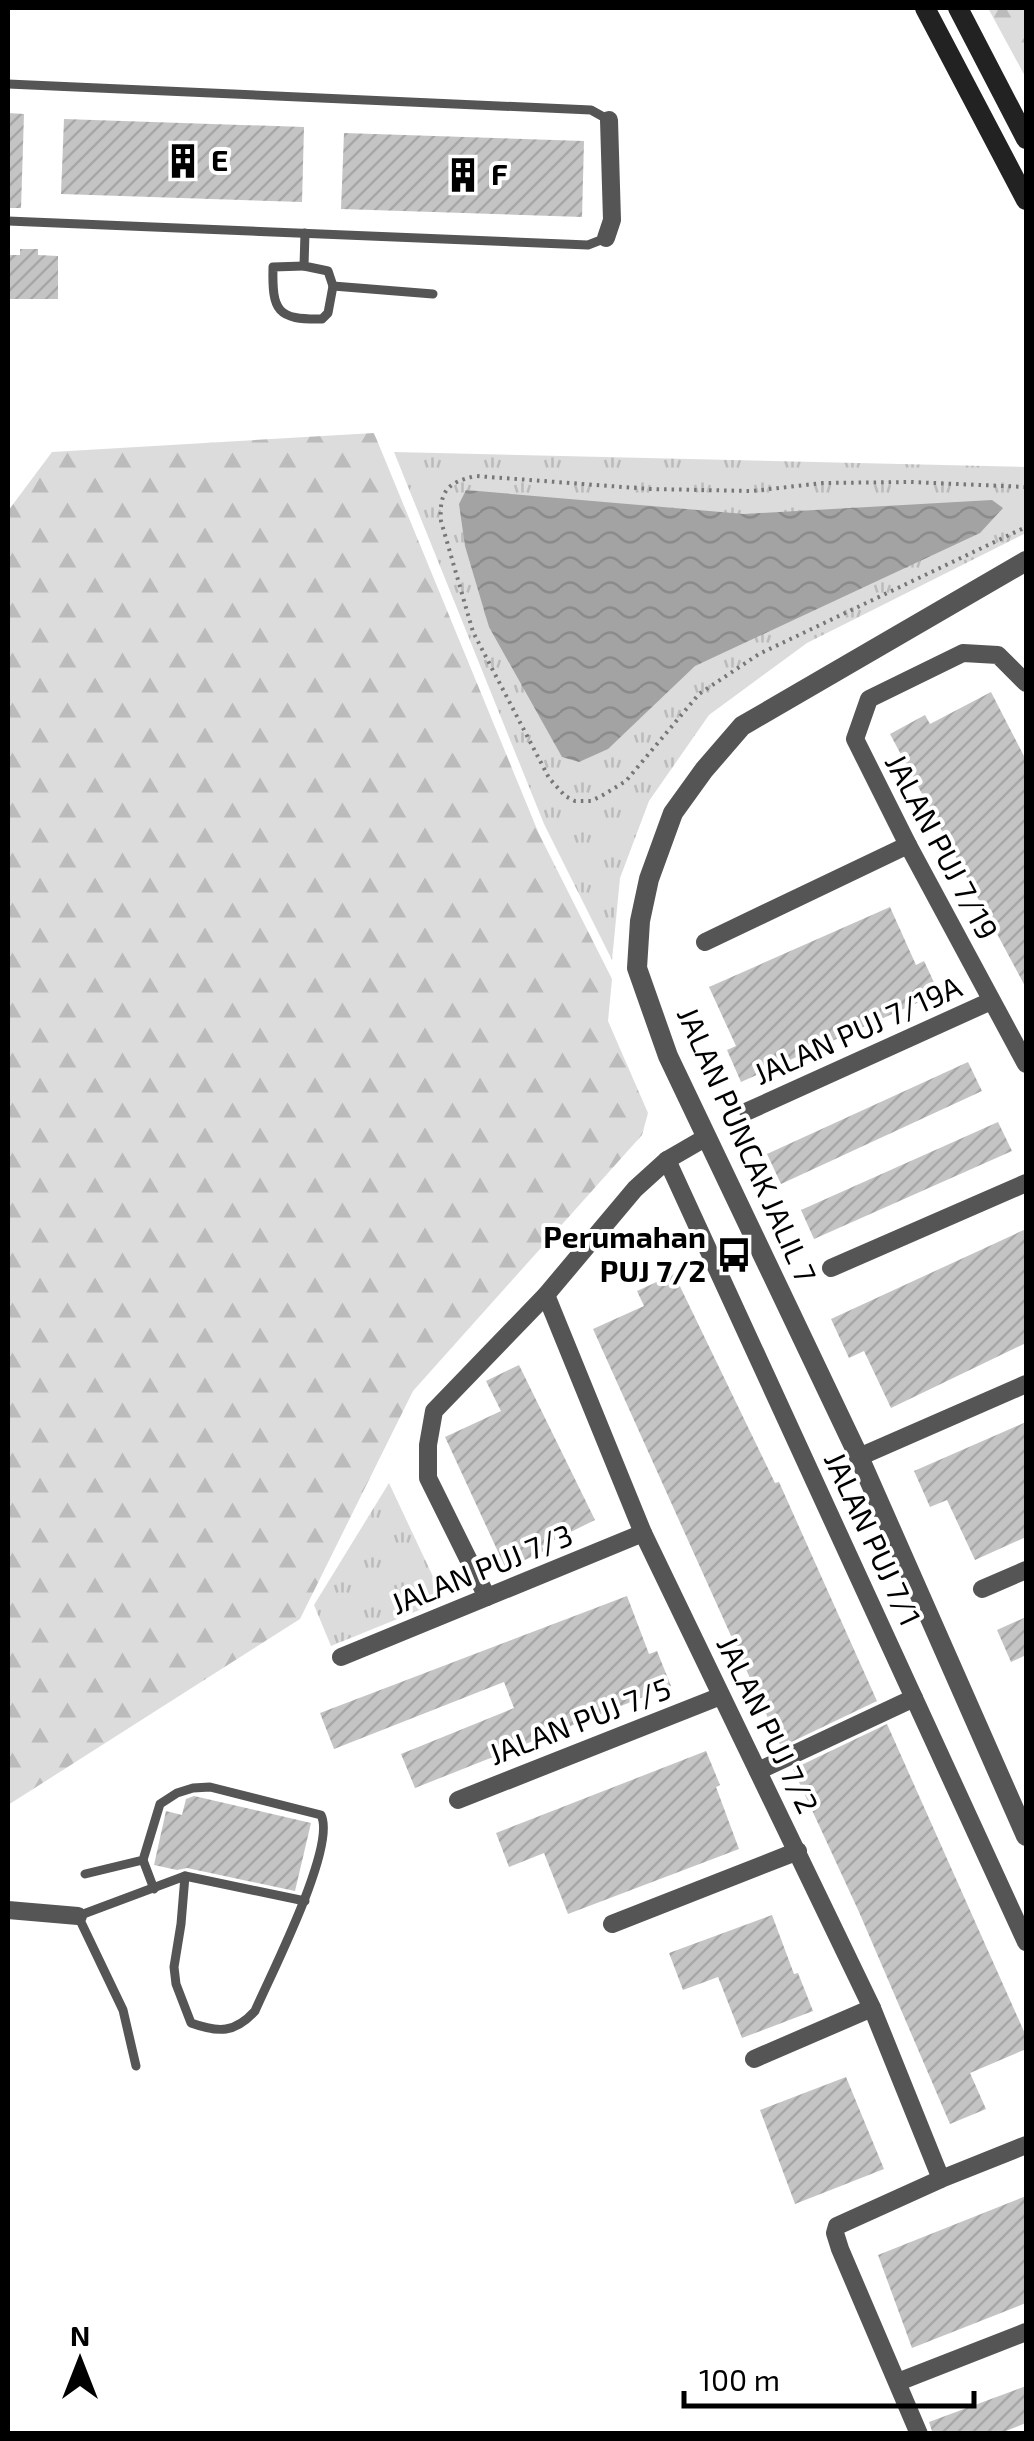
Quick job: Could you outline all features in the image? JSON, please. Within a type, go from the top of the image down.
[{"type":"main road","points":[[925,8],[1026,200]]},
{"type":"main road","points":[[958,8],[1026,138]]},
{"type":"street","points":[[606,238],[612,220],[609,120]]},
{"type":"street","name":"JALAN PUNCAK JALIL 7","points":[[1026,562],[742,726],[673,813],[649,879],[640,920],[638,968],[668,1056],[859,1457],[1026,1836]]},
{"type":"street","name":"JALAN PUJ 7/19","points":[[1025,680],[998,655],[963,653],[869,699],[855,739],[1026,1064]]},
{"type":"street","points":[[705,942],[908,845]]},
{"type":"street","name":"JALAN PUJ 7/19A","points":[[748,1111],[992,1000]]},
{"type":"street","points":[[487,1597],[428,1478],[434,1411],[546,1295],[634,1189],[667,1160],[705,1138]]},
{"type":"street","name":"JALAN PUJ 7/1","points":[[667,1160],[1026,1942]]},
{"type":"street","points":[[831,1268],[1026,1183]]},
{"type":"street","name":"JALAN PUJ 7/2","points":[[546,1295],[643,1534],[872,2008],[941,2178]]},
{"type":"street","points":[[859,1457],[1026,1384]]},
{"type":"street","name":"JALAN PUJ 7/3","points":[[341,1657],[643,1534]]},
{"type":"street","points":[[982,1590],[1026,1570]]},
{"type":"street","name":"JALAN PUJ 7/5","points":[[458,1800],[722,1696]]},
{"type":"street","points":[[758,1771],[914,1698]]},
{"type":"street","points":[[612,1924],[798,1850]]},
{"type":"street","points":[[8,1910],[78,1916]]},
{"type":"street","points":[[754,2059],[872,2008]]},
{"type":"street","points":[[919,2434],[835,2233],[837,2226],[941,2178],[1026,2145]]},
{"type":"street","points":[[898,2382],[1026,2332]]},
{"type":"lane","points":[[8,84],[592,110],[609,120]]},
{"type":"lane","points":[[8,221],[588,245],[606,238]]},
{"type":"lane","points":[[304,233],[304,266]]},
{"type":"lane","points":[[304,266],[328,271],[334,286],[328,312],[322,319],[296,320],[283,314],[274,303],[273,268],[304,266]]},
{"type":"lane","points":[[334,286],[433,294]]},
{"type":"lane","points":[[154,1889],[143,1860],[160,1804],[193,1788],[210,1787],[320,1815],[324,1831],[304,1902],[255,2010],[243,2024],[227,2030],[191,2023],[176,1984],[174,1967],[184,1876]]},
{"type":"lane","points":[[85,1874],[143,1860]]},
{"type":"lane","points":[[136,2066],[123,2010],[78,1916],[184,1876],[304,1902]]},
{"type":"path","points":[[1026,488],[911,482],[823,483],[752,491],[650,489],[476,476],[454,481],[443,490],[440,521],[473,632],[549,778],[575,801],[591,801],[626,781],[699,694],[759,654],[1026,527]]},
{"type":"green space","points":[[988,8],[1026,8],[1026,78]]},
{"type":"green space","points":[[374,433],[539,834],[612,979],[608,1021],[648,1113],[642,1135],[413,1391],[300,1619],[8,1805],[8,511],[52,452]]},
{"type":"green space","points":[[394,452],[1026,467],[1026,533],[807,643],[709,715],[649,801],[620,878],[612,960],[544,824]]},
{"type":"green space","points":[[389,1483],[444,1600],[331,1646],[314,1605]]},
{"type":"water","points":[[466,490],[744,514],[992,500],[1003,508],[980,533],[695,666],[608,749],[579,762],[562,757],[489,627],[465,546],[459,504]]},
{"type":"building","points":[[8,113],[24,114],[21,208],[8,208]]},
{"type":"building","name":"E","points":[[64,119],[304,127],[302,202],[61,194]]},
{"type":"building","name":"F","points":[[344,133],[584,141],[582,217],[341,209]]},
{"type":"building","points":[[20,249],[38,249],[38,255],[58,256],[58,299],[8,299],[8,255],[20,255]]},
{"type":"building","points":[[991,692],[1026,760],[1026,988],[890,734],[925,715],[930,724]]},
{"type":"building","points":[[890,907],[916,965],[924,961],[939,993],[741,1082],[727,1050],[736,1046],[709,987]]},
{"type":"building","points":[[968,1062],[982,1091],[781,1184],[767,1154]]},
{"type":"building","points":[[998,1122],[1012,1151],[814,1239],[801,1210]]},
{"type":"building","points":[[1026,1229],[1026,1343],[891,1408],[864,1351],[849,1358],[831,1319]]},
{"type":"building","points":[[674,1274],[775,1483],[779,1482],[877,1701],[781,1747],[593,1329],[644,1306],[637,1291]]},
{"type":"building","points":[[519,1365],[595,1520],[506,1569],[445,1437],[501,1411],[486,1381]]},
{"type":"building","points":[[1026,1422],[1026,1537],[975,1560],[947,1500],[930,1507],[914,1471]]},
{"type":"building","points":[[627,1596],[649,1654],[657,1651],[671,1686],[415,1788],[401,1754],[514,1708],[504,1682],[334,1749],[320,1713]]},
{"type":"building","points":[[1026,1617],[1026,1655],[1011,1662],[997,1630]]},
{"type":"building","points":[[887,1724],[1026,2036],[1026,2049],[970,2073],[986,2109],[950,2124],[793,1769]]},
{"type":"building","points":[[706,1751],[739,1849],[568,1914],[544,1853],[509,1867],[496,1833]]},
{"type":"building","points":[[194,1796],[311,1823],[295,1891],[187,1868],[154,1865],[166,1811],[182,1815],[186,1799]]},
{"type":"building","points":[[772,1915],[813,2011],[742,2038],[718,1977],[683,1990],[669,1953]]},
{"type":"building","points":[[846,2077],[884,2169],[795,2204],[760,2110]]},
{"type":"building","points":[[1026,2196],[1026,2303],[912,2348],[878,2255]]},
{"type":"building","points":[[1026,2386],[1026,2423],[998,2434],[933,2434],[929,2422]]},
{"type":"place","name":"E","points":[[183,161]]},
{"type":"place","name":"F","points":[[463,175]]},
{"type":"place","name":"Perumahan PUJ 7/2","points":[[734,1255]]}]
